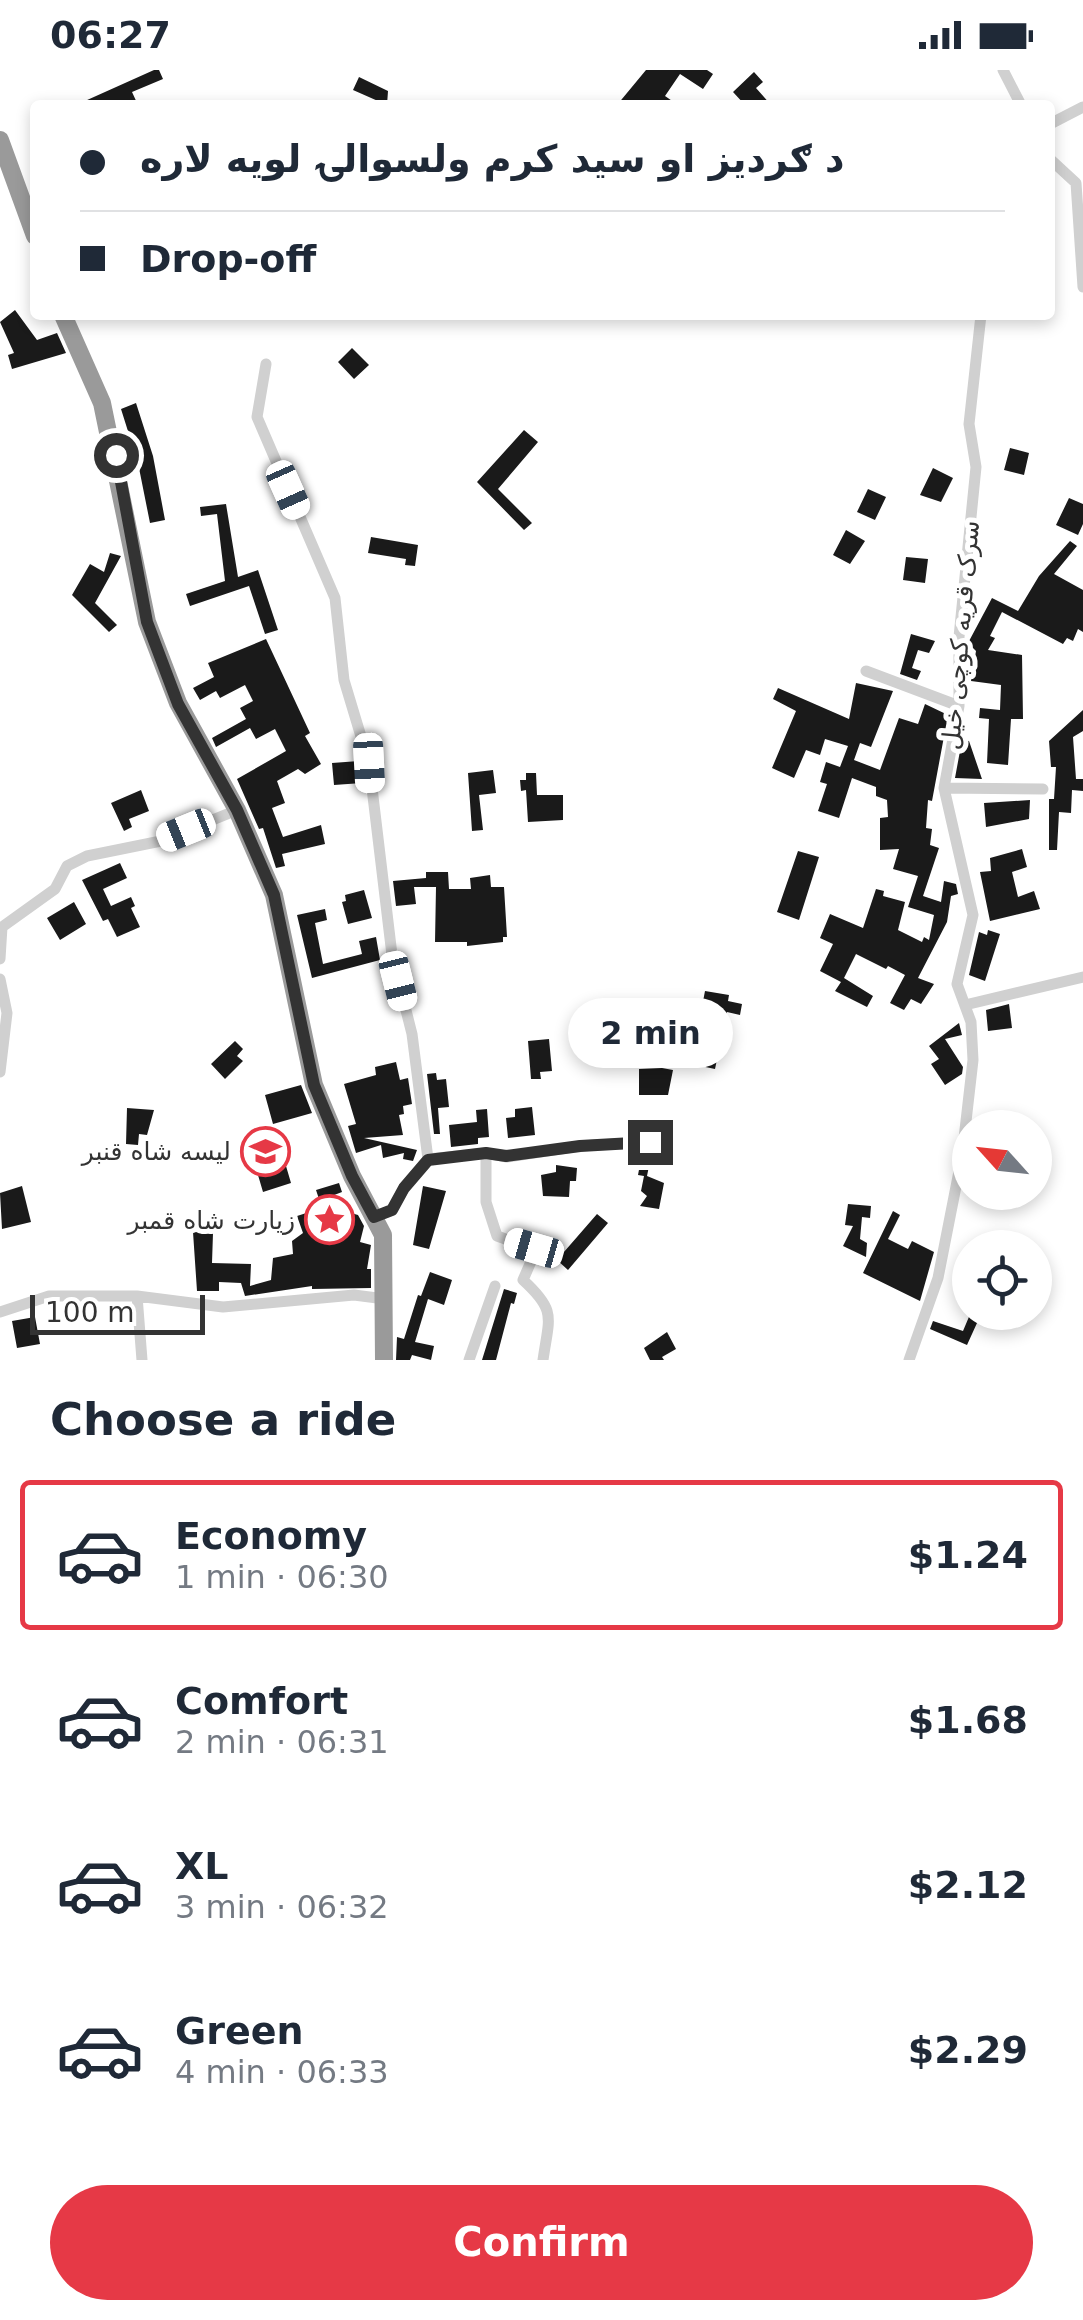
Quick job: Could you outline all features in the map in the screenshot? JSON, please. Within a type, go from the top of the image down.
[{"type":"highway","points":[[0,140],[30,222]]},
{"type":"highway","points":[[65,320],[102,403],[147,622],[178,704],[237,810],[274,895],[314,1085],[352,1176],[383,1236],[384,1360]]},
{"type":"street","points":[[1003,70],[1018,100]]},
{"type":"street","points":[[1055,121],[1083,106]]},
{"type":"street","points":[[1055,164],[1076,183],[1081,210],[1083,287]]},
{"type":"street","name":"سرک قریه کوچی خیل","points":[[908,1360],[938,1278],[962,1156],[973,1060],[971,1022],[957,984],[972,915],[944,788],[958,706],[959,637],[976,467],[969,424],[980,320]]},
{"type":"street","points":[[266,364],[257,417],[335,598],[344,680],[369,763],[392,954],[412,1034],[428,1160]]},
{"type":"street","points":[[866,672],[958,706]]},
{"type":"street","points":[[944,788],[1043,789]]},
{"type":"street","points":[[0,959],[2,927],[56,889],[67,866],[87,856],[161,841],[237,810]]},
{"type":"street","points":[[964,1005],[1083,976]]},
{"type":"street","points":[[0,979],[7,1013],[0,1072]]},
{"type":"street","points":[[374,1217],[392,1210],[404,1188],[428,1160],[650,1142]]},
{"type":"street","points":[[486,1153],[486,1202],[497,1236],[536,1250],[524,1280],[548,1307],[543,1360]]},
{"type":"street","points":[[470,1360],[495,1286]]},
{"type":"street","points":[[0,1312],[48,1296],[137,1296],[223,1307],[354,1294],[384,1299]]},
{"type":"street","points":[[137,1296],[142,1360]]},
{"type":"building","points":[[154,70],[159,70],[163,79],[132,92],[136,100],[87,100]]},
{"type":"building","points":[[646,70],[707,70],[713,74],[703,89],[680,74],[665,96],[671,100],[621,100]]},
{"type":"building","points":[[754,72],[763,82],[756,88],[767,100],[740,100],[733,92]]},
{"type":"building","points":[[359,77],[388,91],[387,100],[376,100],[353,90]]},
{"type":"building","points":[[15,310],[37,340],[57,333],[66,353],[12,369],[8,355],[14,353],[0,322]]},
{"type":"building","points":[[352,348],[369,365],[354,379],[338,362]]},
{"type":"building","points":[[136,403],[153,456],[165,520],[150,523],[138,463],[121,409]]},
{"type":"building","points":[[524,430],[538,442],[498,489],[532,523],[524,530],[477,482]]},
{"type":"building","points":[[1010,448],[1029,453],[1024,475],[1004,470]]},
{"type":"building","points":[[933,468],[953,478],[941,502],[920,495]]},
{"type":"building","points":[[868,489],[886,497],[875,520],[857,512]]},
{"type":"building","points":[[1069,498],[1083,504],[1083,524],[1078,535],[1056,525]]},
{"type":"building","points":[[226,504],[238,577],[258,570],[278,630],[265,634],[249,586],[190,606],[186,594],[225,581],[217,514],[201,516],[200,507]]},
{"type":"building","points":[[846,530],[865,541],[850,564],[833,555]]},
{"type":"building","points":[[371,537],[418,545],[415,566],[405,565],[406,559],[368,553]]},
{"type":"building","points":[[1070,541],[1077,546],[1054,574],[1083,590],[1083,632],[1078,629],[1073,641],[1067,638],[1063,644],[1002,612],[988,650],[1022,655],[1023,719],[1011,719],[1008,765],[987,763],[989,719],[979,718],[980,708],[1000,710],[1001,685],[971,681],[976,651],[968,643],[992,598],[1018,611],[1039,576]]},
{"type":"building","points":[[110,553],[121,556],[95,603],[117,625],[109,632],[72,595],[90,564],[104,572]]},
{"type":"building","points":[[906,557],[928,559],[925,583],[903,580]]},
{"type":"building","points":[[911,634],[935,641],[929,653],[918,650],[912,668],[921,671],[917,680],[900,674]]},
{"type":"building","points":[[266,639],[310,733],[305,736],[321,764],[305,774],[298,769],[277,781],[285,803],[272,808],[283,837],[321,825],[325,844],[282,854],[285,866],[276,868],[263,828],[259,829],[237,779],[286,751],[275,729],[256,739],[250,728],[216,747],[212,738],[246,719],[240,708],[253,701],[245,685],[220,698],[216,691],[200,700],[193,688],[214,677],[208,663]]},
{"type":"building","points":[[856,683],[893,691],[871,747],[860,743],[854,760],[880,770],[899,718],[918,724],[925,704],[948,715],[932,801],[928,800],[926,828],[932,829],[930,845],[939,848],[923,896],[941,902],[944,881],[956,884],[958,894],[951,896],[947,922],[918,978],[934,984],[921,1004],[911,999],[904,1010],[890,1003],[905,975],[888,966],[886,969],[856,954],[844,978],[873,996],[867,1007],[835,991],[841,982],[820,971],[833,944],[820,938],[830,914],[863,928],[876,889],[884,891],[883,896],[905,902],[898,930],[922,942],[924,937],[929,940],[934,915],[908,907],[918,876],[893,869],[899,849],[880,850],[880,818],[888,817],[887,800],[876,796],[876,787],[852,778],[839,818],[818,811],[827,784],[820,782],[826,762],[840,767],[848,746],[825,739],[820,755],[806,750],[794,778],[772,768],[796,711],[773,699],[778,688],[849,719]]},
{"type":"building","points":[[1083,710],[1083,731],[1073,737],[1076,779],[1083,779],[1083,791],[1072,790],[1071,813],[1059,812],[1057,850],[1049,850],[1049,799],[1054,799],[1056,767],[1051,767],[1049,741]]},
{"type":"building","points":[[962,740],[969,741],[982,779],[955,778]]},
{"type":"building","points":[[359,761],[362,783],[334,785],[332,763]]},
{"type":"building","points":[[493,770],[496,793],[479,795],[483,830],[472,831],[468,773]]},
{"type":"building","points":[[526,773],[536,773],[537,795],[563,795],[563,820],[528,822],[526,790],[521,791],[520,780],[526,780]]},
{"type":"building","points":[[141,790],[149,811],[129,819],[132,827],[124,831],[111,803]]},
{"type":"building","points":[[1030,800],[1029,819],[986,827],[984,803]]},
{"type":"building","points":[[1022,849],[1027,867],[1012,872],[1018,897],[1034,891],[1040,909],[990,921],[980,872],[991,871],[990,858]]},
{"type":"building","points":[[798,851],[819,857],[799,920],[777,912]]},
{"type":"building","points":[[120,863],[127,878],[103,889],[111,906],[131,897],[135,906],[131,908],[140,927],[117,937],[108,919],[103,921],[82,880]]},
{"type":"building","points":[[426,872],[448,872],[449,889],[471,889],[470,878],[490,875],[491,887],[504,887],[507,937],[503,937],[503,942],[467,946],[467,942],[435,942],[436,887],[414,887],[416,904],[396,906],[393,881],[426,878]]},
{"type":"building","points":[[364,890],[372,918],[348,924],[342,902],[346,901],[345,895]]},
{"type":"building","points":[[74,902],[86,924],[60,940],[47,918]]},
{"type":"building","points":[[325,909],[327,920],[315,923],[323,964],[362,954],[359,941],[376,937],[380,960],[312,978],[297,915]]},
{"type":"building","points":[[988,930],[1000,934],[985,981],[969,975],[979,932],[987,935]]},
{"type":"building","points":[[705,991],[729,995],[728,1001],[742,1004],[740,1015],[727,1012],[715,1069],[691,1064]]},
{"type":"building","points":[[1009,1004],[1012,1028],[988,1031],[986,1010]]},
{"type":"building","points":[[959,1023],[962,1035],[945,1039],[963,1067],[962,1074],[945,1085],[931,1064],[939,1059],[929,1046]]},
{"type":"building","points":[[549,1039],[552,1071],[540,1072],[541,1079],[531,1079],[528,1041]]},
{"type":"building","points":[[235,1041],[243,1049],[237,1056],[243,1061],[225,1079],[211,1064]]},
{"type":"building","points":[[396,1062],[400,1080],[408,1078],[412,1104],[403,1106],[404,1114],[399,1115],[403,1135],[364,1138],[417,1150],[413,1161],[403,1159],[404,1153],[383,1158],[381,1145],[356,1153],[348,1126],[356,1124],[344,1084],[376,1075],[375,1067]]},
{"type":"building","points":[[639,1069],[673,1070],[668,1095],[639,1095]]},
{"type":"building","points":[[436,1073],[437,1080],[446,1079],[449,1107],[438,1108],[440,1134],[434,1134],[427,1074]]},
{"type":"building","points":[[301,1085],[312,1113],[273,1124],[265,1095]]},
{"type":"building","points":[[532,1107],[535,1135],[508,1138],[506,1118],[515,1117],[515,1109]]},
{"type":"building","points":[[127,1108],[154,1110],[147,1135],[139,1134],[138,1145],[126,1144]]},
{"type":"building","points":[[487,1109],[489,1137],[478,1138],[478,1144],[451,1147],[449,1125],[477,1122],[476,1110]]},
{"type":"building","points":[[276,1132],[291,1183],[263,1192],[248,1141]]},
{"type":"building","points":[[641,1159],[650,1161],[647,1176],[664,1183],[659,1209],[640,1206],[647,1196],[641,1191],[644,1176],[638,1175]]},
{"type":"building","points":[[556,1165],[577,1168],[576,1181],[570,1181],[569,1197],[543,1196],[541,1175],[556,1172]]},
{"type":"building","points":[[339,1183],[342,1192],[329,1197],[343,1239],[351,1213],[358,1215],[364,1226],[360,1242],[371,1245],[367,1269],[371,1269],[371,1288],[312,1286],[245,1296],[241,1283],[219,1282],[219,1291],[197,1291],[193,1232],[213,1233],[212,1263],[251,1264],[250,1286],[271,1280],[273,1258],[293,1254],[292,1241],[303,1233],[297,1216],[322,1208],[316,1190]]},
{"type":"building","points":[[22,1186],[31,1222],[2,1229],[0,1193]]},
{"type":"building","points":[[423,1186],[446,1191],[429,1249],[413,1245]]},
{"type":"building","points":[[848,1204],[871,1206],[870,1218],[862,1217],[860,1239],[867,1243],[866,1257],[843,1246],[853,1226],[845,1225]]},
{"type":"building","points":[[893,1211],[900,1215],[888,1239],[908,1249],[912,1241],[934,1252],[920,1301],[863,1273]]},
{"type":"building","points":[[597,1214],[608,1223],[568,1270],[557,1260]]},
{"type":"building","points":[[430,1272],[452,1280],[444,1305],[428,1299],[415,1342],[434,1346],[431,1360],[412,1355],[410,1360],[396,1360],[397,1337],[404,1339]]},
{"type":"building","points":[[504,1289],[517,1293],[514,1304],[511,1303],[496,1360],[482,1360]]},
{"type":"building","points":[[35,1317],[40,1344],[17,1348],[12,1321]]},
{"type":"building","points":[[933,1321],[963,1331],[974,1330],[967,1345],[930,1329]]},
{"type":"building","points":[[667,1332],[676,1349],[662,1357],[664,1360],[650,1360],[644,1348]]},
{"type":"place","name":"لیسه شاه قنبر","points":[[266,1151]]},
{"type":"place","name":"زیارت شاه قمبر","points":[[330,1220]]},
{"type":"route","points":[[116,455],[147,622],[178,704],[237,810],[274,895],[314,1085],[352,1176],[374,1217],[392,1210],[404,1188],[428,1160],[650,1142]]}]
